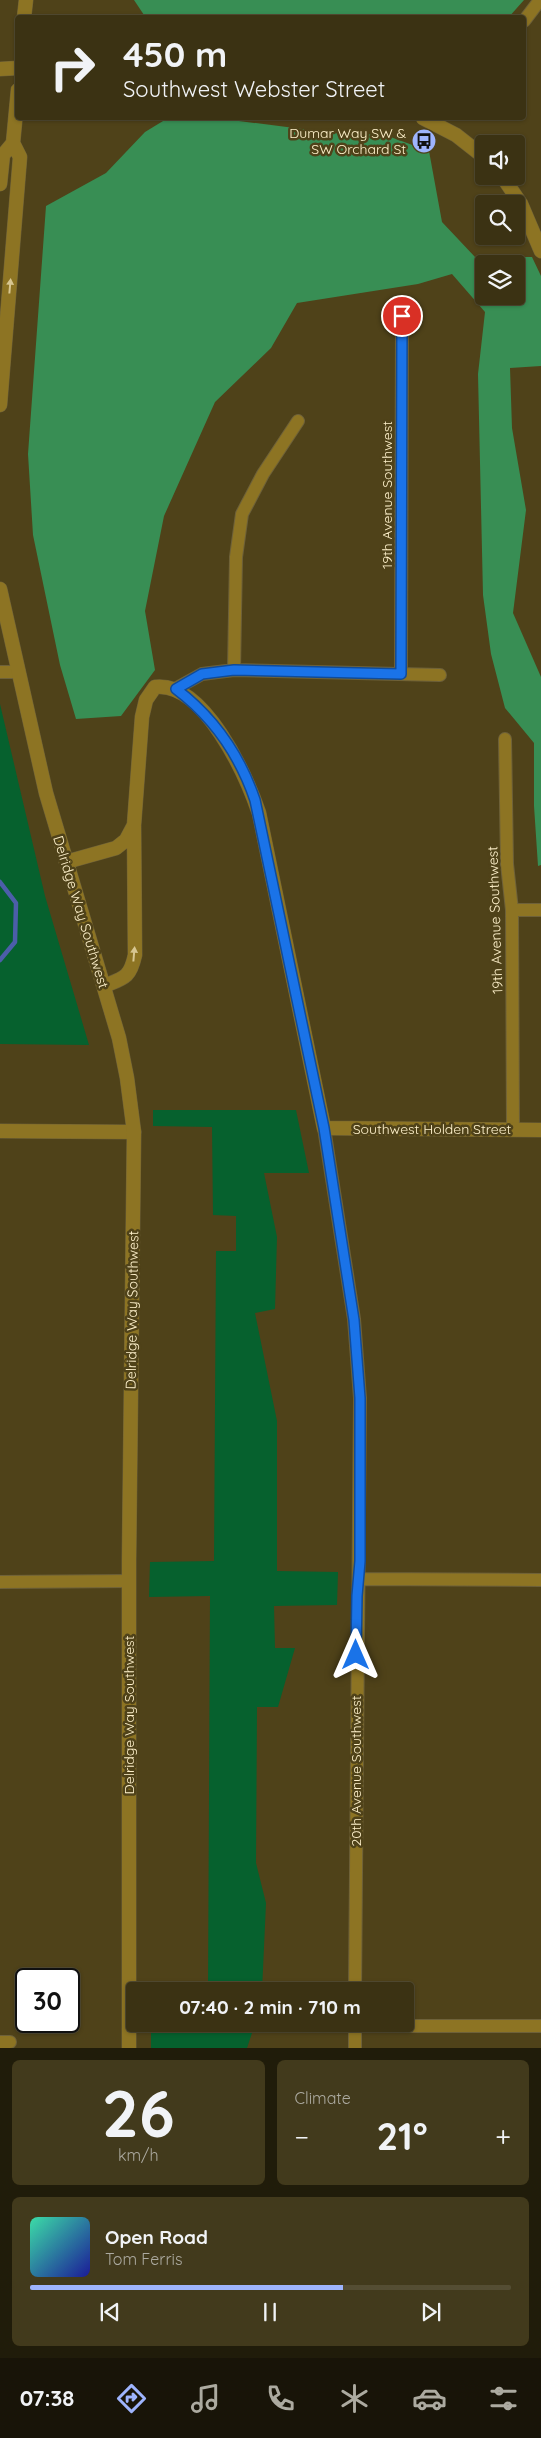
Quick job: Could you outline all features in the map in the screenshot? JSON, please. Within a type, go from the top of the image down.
[{"type":"main road","points":[[24,15],[26,0]]},
{"type":"main road","points":[[0,69],[15,68]]},
{"type":"main road","points":[[0,405],[20,156],[13,143],[15,120]]},
{"type":"main road","points":[[427,120],[456,135],[475,151]]},
{"type":"main road","points":[[0,184],[2,155],[13,143]]},
{"type":"main road","points":[[508,185],[521,204],[541,251]]},
{"type":"main road","name":"Delridge Way Southwest","points":[[0,589],[46,793],[104,986],[125,1067],[134,1132],[129,1580],[129,2048]]},
{"type":"main road","points":[[104,986],[125,977],[132,970],[135,955],[134,825],[142,717],[146,700],[154,687],[164,686],[176,689]]},
{"type":"main road","name":"20th Avenue Southwest","points":[[176,689],[196,705],[224,740],[241,767],[256,804],[324,1128]]},
{"type":"main road","points":[[66,862],[116,848],[126,840],[134,825]]},
{"type":"main road","name":"Southwest Holden Street","points":[[324,1128],[541,1130]]},
{"type":"main road","points":[[0,1131],[134,1132]]},
{"type":"street","points":[[526,18],[540,0]]},
{"type":"street","name":"19th Avenue Southwest","points":[[401,674],[402,316]]},
{"type":"street","points":[[234,670],[236,557],[242,514],[263,474],[298,421]]},
{"type":"street","points":[[176,689],[202,674],[234,670],[440,675]]},
{"type":"street","points":[[0,672],[19,672]]},
{"type":"street","name":"19th Avenue Southwest","points":[[505,739],[507,864],[512,910],[513,1130]]},
{"type":"street","points":[[512,910],[541,910]]},
{"type":"street","name":"20th Avenue Southwest","points":[[324,1128],[358,1357],[360,1398],[355,1982]]},
{"type":"street","points":[[358,1579],[541,1580]]},
{"type":"street","points":[[0,1582],[129,1580]]},
{"type":"street","points":[[414,2025],[541,2026]]},
{"type":"street","points":[[355,2032],[355,2048]]},
{"type":"green space","points":[[134,0],[524,0],[511,15],[144,15]]},
{"type":"green space","points":[[165,120],[232,120],[333,133],[385,135],[429,151],[442,222],[475,257],[475,300],[452,274],[418,284],[297,303],[271,348],[215,402],[164,516],[145,611],[155,670],[121,716],[76,719],[60,665],[33,535],[28,454],[46,206],[106,173],[145,132]]},
{"type":"green space","points":[[525,257],[532,257],[541,276],[541,366],[510,368],[512,428],[526,510],[513,613],[541,677],[541,865],[538,866],[534,806],[534,743],[505,708],[491,654],[483,595],[478,374],[485,312],[479,305],[525,305]]},
{"type":"green space","points":[[0,704],[45,896],[89,1045],[0,1044]]},
{"type":"green space","points":[[153,1110],[296,1110],[309,1173],[264,1173],[277,1237],[275,1309],[255,1313],[277,1421],[277,1571],[338,1572],[337,1605],[274,1606],[275,1648],[295,1648],[278,1707],[257,1707],[256,1863],[266,1903],[262,1982],[208,1982],[210,1596],[149,1597],[150,1562],[214,1561],[216,1251],[236,1251],[236,1216],[213,1215],[212,1127],[153,1126]]},
{"type":"green space","points":[[151,2032],[252,2032],[247,2048],[151,2048]]},
{"type":"waterway","points":[[0,882],[16,903],[15,942],[0,960]]},
{"type":"place","name":"Dumar Way SW & SW Orchard St","points":[[424,141]]},
{"type":"route","points":[[356,1655],[357,1596],[360,1561],[360,1398],[358,1357],[324,1128],[255,800],[241,767],[210,720],[196,705],[176,689],[202,674],[234,670],[401,674],[402,316]]}]
